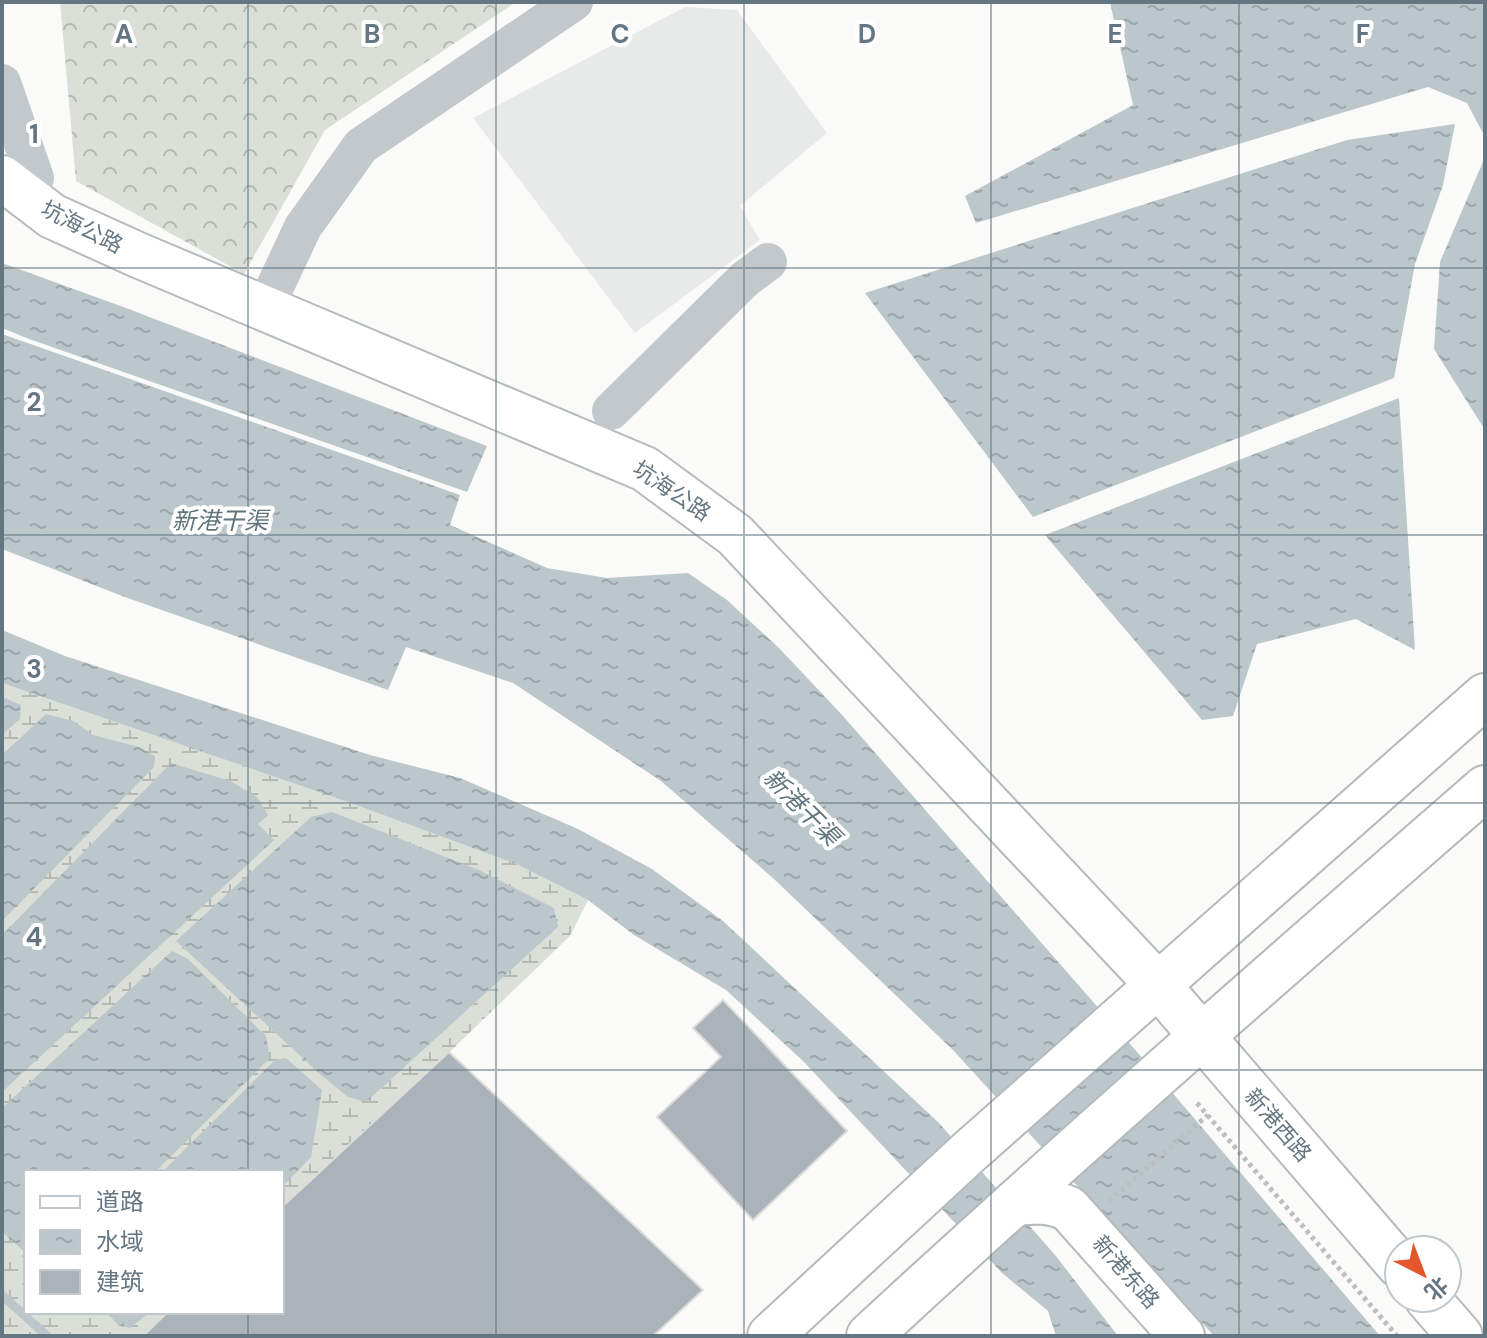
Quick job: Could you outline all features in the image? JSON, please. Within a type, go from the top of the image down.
[{"type":"main road","name":"坑海公路","points":[[19,178],[52,216],[645,469],[735,535],[1157,984]]},
{"type":"main road","points":[[770,1336],[981,1141],[1485,696]]},
{"type":"main road","points":[[869,1336],[966,1246],[1060,1191],[1188,1048],[1485,788]]},
{"type":"main road","name":"新港西路","points":[[1157,984],[1188,1048],[1383,1249]]},
{"type":"main road","name":"新港东路","points":[[1060,1191],[1182,1336]]},
{"type":"main road","points":[[1441,1314],[1460,1336]]},
{"type":"street","points":[[273,291],[303,227],[361,146],[574,2]]},
{"type":"street","points":[[2,83],[19,178]]},
{"type":"street","points":[[611,411],[745,279],[768,262]]},
{"type":"path","points":[[1197,1103],[1397,1336]]},
{"type":"path","points":[[1060,1191],[1208,1115]]},
{"type":"shaded area","points":[[685,7],[737,10],[827,133],[740,206],[760,240],[635,333],[473,118]]},
{"type":"green space","points":[[60,2],[516,2],[325,130],[244,274],[76,181]]},
{"type":"green space","points":[[2,683],[345,801],[516,864],[588,900],[570,936],[284,1207],[284,1170],[24,1170],[24,1314],[167,1314],[143,1336],[2,1336]]},
{"type":"water","points":[[1110,2],[1485,2],[1485,137],[1467,103],[1428,87],[976,223],[965,196],[1133,105]]},
{"type":"water","points":[[1455,124],[1443,185],[1415,264],[1394,378],[1033,517],[865,293],[1347,140]]},
{"type":"water","points":[[1485,157],[1485,430],[1434,349],[1440,262]]},
{"type":"water","points":[[2,263],[487,446],[467,492],[29,339],[2,328]]},
{"type":"water","name":"新港干渠","points":[[2,334],[460,495],[450,525],[547,568],[607,578],[688,573],[727,600],[779,648],[843,716],[1158,1076],[1380,1336],[1214,1336],[953,1050],[774,879],[661,781],[513,683],[406,647],[388,690],[122,596],[2,549]]},
{"type":"water","points":[[1399,398],[1415,650],[1356,619],[1257,644],[1233,716],[1202,720],[1045,535]]},
{"type":"water","points":[[2,630],[65,656],[370,755],[460,778],[578,829],[652,869],[723,921],[939,1123],[1055,1255],[1118,1336],[1056,1336],[1048,1311],[1002,1273],[803,1061],[726,990],[634,935],[588,900],[516,864],[345,801],[2,683]]},
{"type":"water","points":[[2,697],[21,705],[20,719],[2,735]]},
{"type":"water","points":[[46,714],[73,721],[93,735],[139,747],[155,756],[154,767],[2,921],[2,755]]},
{"type":"water","points":[[171,763],[230,781],[257,797],[268,815],[258,824],[274,840],[2,1092],[2,935]]},
{"type":"water","points":[[332,812],[481,871],[554,908],[558,927],[366,1102],[348,1097],[321,1075],[176,941],[311,817]]},
{"type":"water","points":[[172,951],[188,959],[266,1036],[270,1058],[157,1170],[24,1170],[24,1251],[2,1232],[2,1108]]},
{"type":"water","points":[[286,1058],[322,1090],[311,1157],[284,1185],[284,1170],[164,1170],[275,1060]]},
{"type":"water","points":[[107,1314],[148,1314],[130,1328],[120,1326]]},
{"type":"building","points":[[723,1000],[847,1131],[753,1220],[657,1117],[721,1057],[693,1028]]},
{"type":"building","points":[[449,1052],[703,1290],[653,1336],[143,1336],[166,1314],[284,1314],[284,1205]]},
{"type":"waterway","points":[[2,1295],[47,1336]]}]
